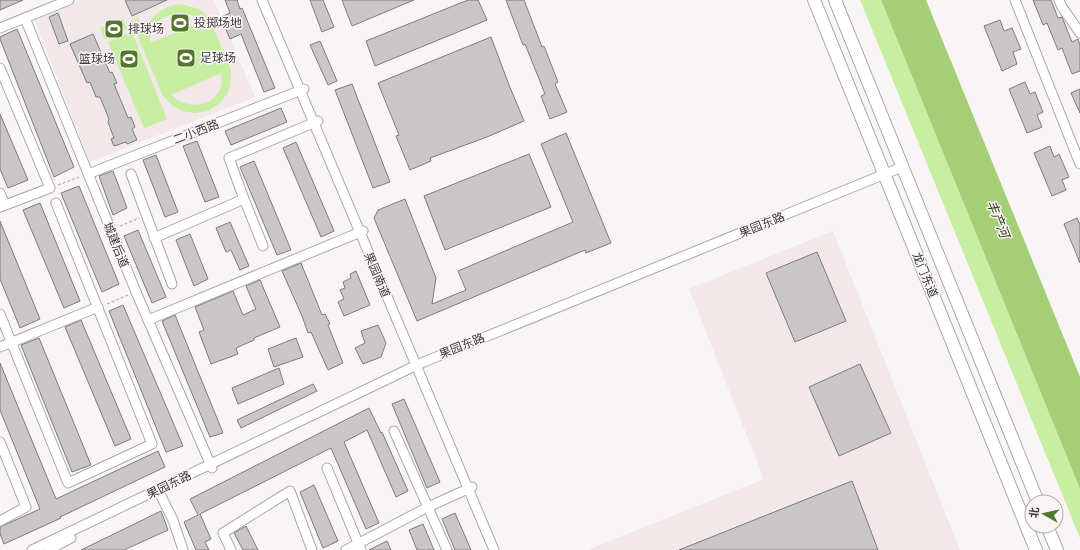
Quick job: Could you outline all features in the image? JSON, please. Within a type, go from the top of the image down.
[{"type":"main road","name":"龙门东道","points":[[814,0],[1036,550]]},
{"type":"main road","name":"龙门东道","points":[[835,0],[1035,494]]},
{"type":"main road","points":[[1050,534],[1057,550]]},
{"type":"street","points":[[0,28],[69,0]]},
{"type":"street","name":"果园南道","points":[[262,0],[316,122],[418,368],[470,488],[499,550]]},
{"type":"street","name":"果园南道","points":[[269,0],[302,90]]},
{"type":"street","points":[[1014,0],[1080,164]]},
{"type":"street","points":[[1059,0],[1062,7],[1080,33]]},
{"type":"street","name":"城建后道","points":[[25,18],[110,230],[212,467]]},
{"type":"street","points":[[0,68],[50,188],[2,206],[0,193]]},
{"type":"street","name":"二小西路","points":[[88,174],[302,90]]},
{"type":"street","points":[[263,246],[229,158],[316,122]]},
{"type":"street","name":"果园东路","points":[[32,550],[160,492],[418,368],[903,170]]},
{"type":"street","points":[[131,174],[172,284]]},
{"type":"street","points":[[154,238],[244,199]]},
{"type":"street","points":[[0,314],[68,483],[152,444],[56,204]]},
{"type":"street","points":[[148,320],[361,232]]},
{"type":"street","points":[[0,347],[98,307]]},
{"type":"street","points":[[394,431],[447,550]]},
{"type":"street","points":[[0,442],[26,507],[0,521]]},
{"type":"street","points":[[327,468],[360,547]]},
{"type":"street","points":[[346,550],[360,547],[428,507],[470,488]]},
{"type":"street","name":"果园南道","points":[[470,488],[494,550]]},
{"type":"street","points":[[231,550],[223,533],[290,491],[312,550]]},
{"type":"street","points":[[160,492],[173,520],[184,550]]},
{"type":"street","name":"果园东路","points":[[48,550],[160,492]]},
{"type":"path","points":[[50,188],[88,174]]},
{"type":"path","points":[[110,230],[146,216]]},
{"type":"path","points":[[98,307],[136,292]]},
{"type":"shaded area","points":[[81,0],[214,0],[255,97],[90,162],[34,19]]},
{"type":"shaded area","points":[[860,0],[881,0],[1080,489],[1080,538],[1064,499],[1064,494],[1062,494]]},
{"type":"shaded area","points":[[181,4],[199,9],[208,16],[231,70],[230,86],[227,94],[219,104],[208,111],[195,113],[182,111],[173,106],[163,96],[131,21],[138,18],[144,31],[150,20],[158,12]],"holes":[[[178,13],[191,15],[201,22],[150,43],[154,27],[162,19]],[[221,73],[219,92],[213,99],[206,103],[198,105],[189,104],[179,101],[171,95]]]},
{"type":"shaded area","name":"排球场","points":[[123,19],[127,29],[105,39],[100,28]]},
{"type":"shaded area","points":[[132,32],[167,119],[144,128],[108,42]]},
{"type":"shaded area","points":[[833,231],[960,550],[588,550],[764,479],[689,289]]},
{"type":"water","name":"丰产河","points":[[881,0],[926,0],[1080,377],[1080,489]]},
{"type":"building","points":[[0,0],[23,0],[0,10]]},
{"type":"building","points":[[125,0],[167,0],[132,16]]},
{"type":"building","points":[[225,0],[237,0],[240,9],[242,8],[275,88],[264,92],[241,34],[230,39],[221,17],[230,13]]},
{"type":"building","points":[[310,0],[323,0],[334,27],[322,32]]},
{"type":"building","points":[[342,0],[414,0],[352,26]]},
{"type":"building","points":[[468,0],[478,0],[487,20],[375,66],[366,41]]},
{"type":"building","points":[[506,0],[524,0],[542,47],[544,46],[558,82],[555,84],[567,112],[550,119],[541,96],[545,94],[525,44],[523,45]]},
{"type":"building","points":[[1033,0],[1051,0],[1058,18],[1062,17],[1072,42],[1078,39],[1080,45],[1080,71],[1072,74],[1062,48],[1058,50],[1047,23],[1043,25]]},
{"type":"building","points":[[58,13],[68,41],[59,44],[49,17]]},
{"type":"building","points":[[1000,20],[1004,31],[1012,28],[1021,49],[1013,52],[1017,64],[1002,71],[984,26]]},
{"type":"building","points":[[17,29],[74,167],[54,177],[0,39],[0,37]]},
{"type":"building","points":[[93,34],[110,73],[112,72],[117,83],[114,84],[128,118],[131,117],[135,127],[132,129],[137,140],[127,144],[126,142],[114,146],[111,139],[114,138],[108,122],[109,119],[100,97],[96,97],[90,82],[87,83],[70,44]]},
{"type":"building","points":[[491,37],[524,121],[487,137],[430,158],[431,161],[410,170],[396,136],[399,135],[378,83]]},
{"type":"building","points":[[320,41],[337,81],[328,85],[310,45]]},
{"type":"building","points":[[1025,82],[1030,94],[1035,92],[1043,112],[1037,115],[1042,127],[1027,133],[1009,89]]},
{"type":"building","points":[[352,84],[390,182],[373,188],[335,90]]},
{"type":"building","points":[[1080,89],[1080,113],[1071,93]]},
{"type":"building","points":[[281,108],[287,122],[231,145],[225,131]]},
{"type":"building","points":[[0,114],[28,180],[8,188],[0,169]]},
{"type":"building","points":[[566,133],[611,243],[586,253],[585,250],[417,321],[374,218],[378,210],[405,199],[436,278],[432,304],[466,290],[458,271],[573,222],[541,144]]},
{"type":"building","points":[[197,141],[219,197],[205,202],[183,146]]},
{"type":"building","points":[[296,142],[334,231],[321,237],[283,148]]},
{"type":"building","points":[[1050,146],[1054,157],[1059,154],[1069,177],[1062,180],[1066,190],[1052,196],[1034,153]]},
{"type":"building","points":[[529,154],[551,207],[445,250],[424,196]]},
{"type":"building","points":[[156,155],[178,212],[165,217],[143,160]]},
{"type":"building","points":[[254,161],[291,250],[277,255],[240,167]]},
{"type":"building","points":[[113,171],[127,208],[113,215],[99,176]]},
{"type":"building","points":[[79,186],[119,284],[102,292],[61,193]]},
{"type":"building","points":[[40,203],[80,301],[64,308],[23,210]]},
{"type":"building","points":[[1077,218],[1080,225],[1080,263],[1064,224]]},
{"type":"building","points":[[0,221],[40,319],[20,328],[0,279]]},
{"type":"building","points":[[230,222],[249,266],[240,270],[231,250],[226,252],[216,228]]},
{"type":"building","points":[[138,230],[166,297],[152,303],[124,236]]},
{"type":"building","points":[[190,234],[208,279],[194,286],[176,240]]},
{"type":"building","points":[[817,252],[846,321],[795,342],[766,273]]},
{"type":"building","points":[[301,263],[322,315],[325,314],[330,324],[328,325],[343,363],[328,370],[311,332],[308,333],[282,271]]},
{"type":"building","points":[[356,271],[370,305],[344,316],[338,302],[344,299],[340,290],[345,288],[343,282],[351,278],[350,274]]},
{"type":"building","points":[[260,280],[280,327],[254,338],[254,340],[236,348],[238,354],[211,364],[199,332],[204,330],[195,307],[233,291],[243,315],[256,309],[246,286]]},
{"type":"building","points":[[123,305],[183,446],[166,452],[109,311]]},
{"type":"building","points":[[175,315],[223,433],[210,437],[162,321]]},
{"type":"building","points":[[81,320],[131,439],[115,446],[65,327]]},
{"type":"building","points":[[378,325],[386,343],[381,357],[363,364],[355,348],[365,343],[361,331]]},
{"type":"building","points":[[39,338],[91,465],[72,472],[21,345]]},
{"type":"building","points":[[296,338],[303,357],[274,367],[268,349]]},
{"type":"building","points":[[0,363],[56,499],[158,451],[165,467],[4,544],[0,534],[0,527],[40,509],[0,410]]},
{"type":"building","points":[[860,364],[891,433],[839,456],[809,387]]},
{"type":"building","points":[[279,368],[284,384],[238,404],[232,388]]},
{"type":"building","points":[[313,384],[317,391],[241,428],[237,420]]},
{"type":"building","points":[[404,399],[440,482],[427,488],[392,404]]},
{"type":"building","points":[[369,408],[381,433],[382,432],[408,491],[396,497],[367,430],[344,442],[379,523],[366,529],[331,448],[200,514],[211,539],[205,542],[209,550],[196,550],[184,522],[198,515],[190,499]]},
{"type":"building","points":[[852,481],[878,550],[679,550]]},
{"type":"building","points":[[314,485],[338,541],[323,548],[300,492]]},
{"type":"building","points":[[161,511],[168,530],[124,550],[81,550]]},
{"type":"building","points":[[455,513],[471,550],[455,550],[442,519]]},
{"type":"building","points":[[423,524],[434,550],[417,550],[409,530]]},
{"type":"building","points":[[246,526],[258,550],[243,550],[234,533]]},
{"type":"building","points":[[387,541],[391,550],[369,550]]},
{"type":"place","name":"投掷场地","points":[[180,23]]},
{"type":"place","name":"排球场","points":[[114,29]]},
{"type":"place","name":"足球场","points":[[186,58]]},
{"type":"place","name":"篮球场","points":[[129,59]]}]
